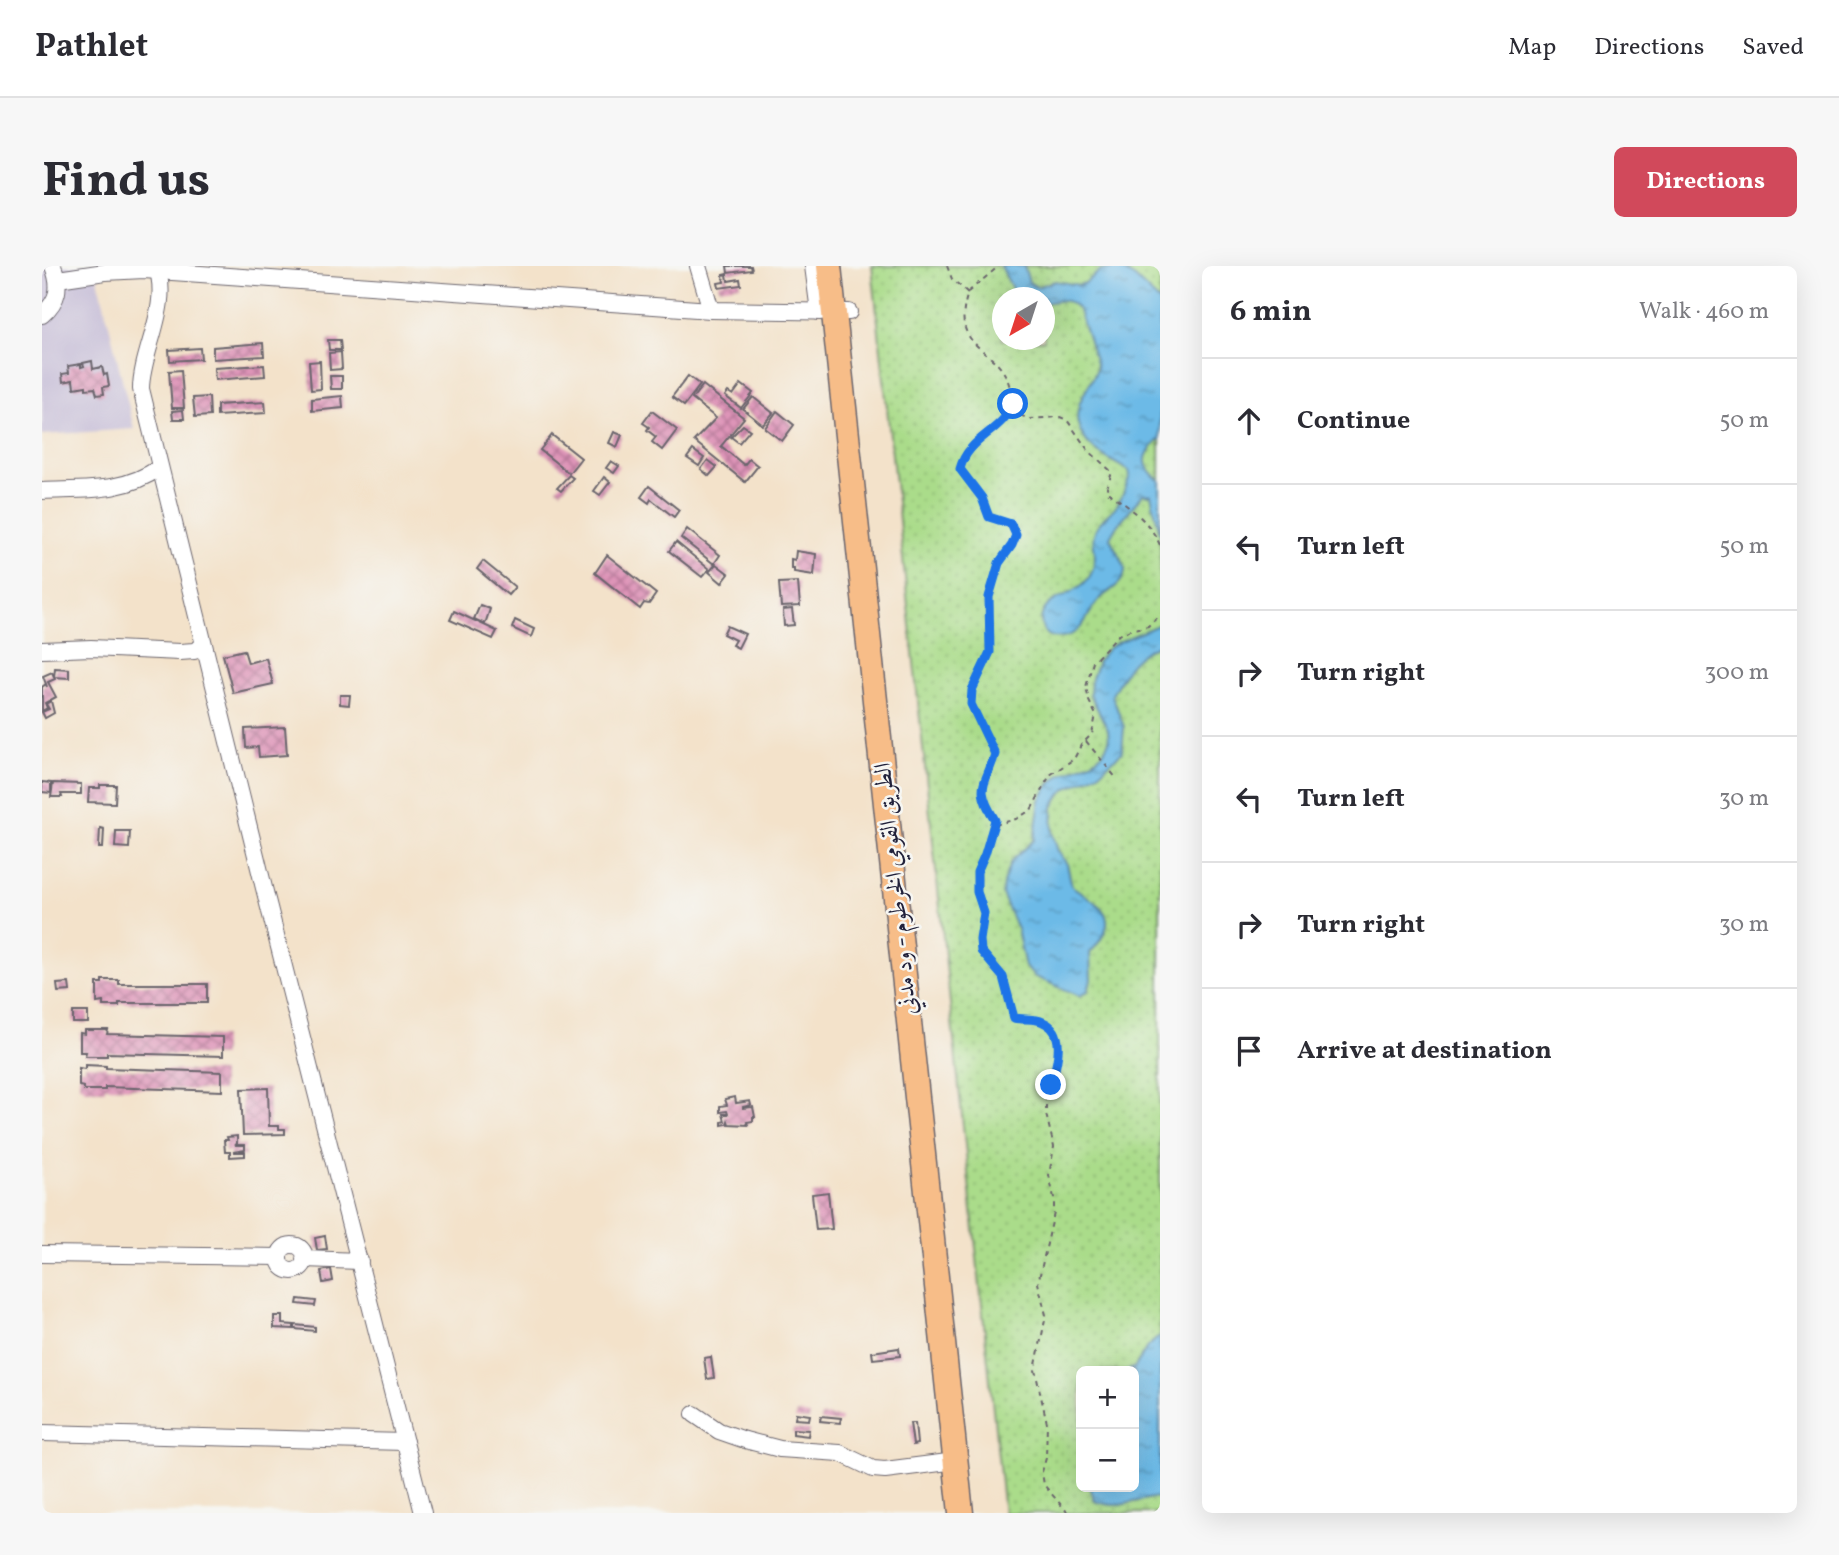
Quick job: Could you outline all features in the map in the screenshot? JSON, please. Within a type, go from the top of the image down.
[{"type":"highway","name":"الطريق القومي الخرطوم - ود مدني","points":[[829,266],[961,1513]]},
{"type":"highway","name":"الطريق القومي الخرطوم - ود مدني","points":[[844,266],[834,312],[940,1167],[975,1513]]},
{"type":"street","points":[[698,266],[711,310]]},
{"type":"street","points":[[42,315],[59,291],[56,273],[157,269],[711,310],[834,312],[813,266]]},
{"type":"street","points":[[157,269],[157,321],[141,379],[141,389],[423,1513]]},
{"type":"street","points":[[42,492],[118,487],[145,477],[159,468]]},
{"type":"street","points":[[42,650],[188,652],[204,646]]},
{"type":"street","points":[[42,1254],[279,1257],[285,1248],[293,1245],[301,1249],[304,1259],[360,1261]]},
{"type":"street","points":[[694,1414],[719,1431],[745,1440],[780,1448],[840,1453],[873,1469],[885,1470],[956,1461]]},
{"type":"street","points":[[42,1433],[405,1442]]},
{"type":"path","points":[[947,266],[951,279],[968,293]]},
{"type":"path","points":[[999,267],[968,293],[964,305],[963,326],[972,342],[1002,369],[1009,383],[1013,404],[998,425],[965,453],[960,469],[982,498],[989,517],[1011,524],[1016,535],[999,563],[989,597],[990,652],[972,690],[971,704],[995,754],[983,782],[984,802],[995,820],[977,872],[977,892],[984,913],[981,951],[1003,977],[1014,1018],[1045,1022],[1054,1031],[1058,1041],[1056,1064],[1046,1095],[1046,1114],[1054,1147],[1049,1175],[1054,1213],[1038,1283],[1046,1315],[1035,1370],[1047,1423],[1046,1458],[1042,1472],[1044,1485],[1068,1513]]},
{"type":"path","points":[[1010,411],[1029,419],[1060,417],[1067,420],[1088,450],[1112,472],[1106,491],[1140,514],[1153,530],[1160,545]]},
{"type":"path","points":[[994,826],[1016,819],[1031,810],[1050,775],[1074,758],[1092,734],[1096,715],[1086,687],[1093,662],[1117,636],[1148,626],[1160,615]]},
{"type":"path","points":[[1086,741],[1117,779]]},
{"type":"shaded area","points":[[42,266],[95,266],[134,429],[42,435]]},
{"type":"green space","points":[[872,266],[1160,266],[1160,1513],[1004,1513]]},
{"type":"water","points":[[1001,266],[1024,266],[1029,282],[1037,287],[1011,287]]},
{"type":"water","points":[[1117,267],[1135,278],[1160,302],[1160,439],[1149,451],[1146,461],[1149,470],[1160,481],[1160,534],[1151,495],[1143,494],[1110,537],[1125,567],[1122,579],[1097,602],[1076,631],[1070,635],[1053,637],[1043,628],[1042,615],[1050,604],[1089,578],[1094,561],[1093,540],[1096,529],[1119,502],[1130,476],[1129,471],[1091,446],[1081,432],[1078,409],[1097,368],[1079,311],[1072,304],[1055,301],[1055,287],[1037,287],[1055,281],[1079,285],[1100,271]]},
{"type":"water","points":[[1160,624],[1160,644],[1142,653],[1130,664],[1112,695],[1124,727],[1122,752],[1099,773],[1068,788],[1053,807],[1052,832],[1058,851],[1067,864],[1072,886],[1100,907],[1107,922],[1100,941],[1090,953],[1091,980],[1088,991],[1080,996],[1035,977],[1025,967],[1017,929],[1002,894],[1003,883],[1011,861],[1034,840],[1040,800],[1049,785],[1060,775],[1093,761],[1103,753],[1109,741],[1108,730],[1090,694],[1098,661],[1108,648]]},
{"type":"water","points":[[1160,1336],[1160,1497],[1121,1505],[1104,1504],[1095,1501],[1092,1492],[1139,1492],[1139,1366],[1136,1366],[1147,1347]]},
{"type":"building","points":[[727,266],[751,266],[752,270],[728,273]]},
{"type":"building","points":[[727,274],[728,281],[740,279],[741,285],[719,288],[718,283],[724,282],[723,275]]},
{"type":"building","points":[[328,340],[340,340],[341,350],[329,350]]},
{"type":"building","points":[[263,343],[264,356],[213,359],[213,347]]},
{"type":"building","points":[[200,348],[201,359],[170,361],[169,350]]},
{"type":"building","points":[[341,352],[342,369],[330,370],[329,353]]},
{"type":"building","points":[[92,361],[93,369],[102,367],[104,375],[107,374],[109,386],[103,387],[104,394],[97,395],[95,388],[86,389],[86,386],[74,388],[73,380],[63,382],[62,374],[69,373],[68,366],[81,364],[81,367],[84,366],[83,363]]},
{"type":"building","points":[[320,361],[321,389],[311,390],[309,362]]},
{"type":"building","points":[[264,365],[265,376],[215,380],[214,368]]},
{"type":"building","points":[[181,370],[184,408],[172,408],[169,371]]},
{"type":"building","points":[[330,376],[342,376],[342,389],[331,389]]},
{"type":"building","points":[[688,376],[700,385],[684,406],[672,397]]},
{"type":"building","points":[[741,384],[753,393],[741,408],[725,396],[728,392],[733,395]]},
{"type":"building","points":[[703,385],[744,418],[721,446],[744,465],[749,459],[758,466],[745,482],[694,441],[716,418],[692,399]]},
{"type":"building","points":[[342,396],[343,408],[312,411],[312,399]]},
{"type":"building","points":[[209,397],[210,416],[195,417],[193,398]]},
{"type":"building","points":[[753,397],[773,413],[763,425],[743,409]]},
{"type":"building","points":[[265,402],[266,413],[217,416],[217,405]]},
{"type":"building","points":[[183,410],[184,419],[173,419],[172,411]]},
{"type":"building","points":[[652,411],[677,430],[662,450],[652,442],[656,437],[643,423]]},
{"type":"building","points":[[777,411],[794,425],[782,441],[765,428]]},
{"type":"building","points":[[743,425],[750,430],[739,443],[731,437]]},
{"type":"building","points":[[614,432],[622,435],[617,447],[609,443]]},
{"type":"building","points":[[552,435],[581,458],[569,473],[540,450]]},
{"type":"building","points":[[693,450],[704,458],[699,466],[687,458]]},
{"type":"building","points":[[708,460],[717,467],[709,476],[701,469]]},
{"type":"building","points":[[611,461],[619,466],[614,473],[606,468]]},
{"type":"building","points":[[569,475],[573,478],[561,491],[557,488]]},
{"type":"building","points":[[604,477],[610,482],[600,495],[594,491]]},
{"type":"building","points":[[649,486],[679,510],[674,517],[651,499],[649,503],[641,497]]},
{"type":"building","points":[[687,529],[720,555],[714,564],[681,538]]},
{"type":"building","points":[[676,542],[709,569],[702,577],[669,551]]},
{"type":"building","points":[[796,551],[816,554],[814,575],[794,572],[794,568],[791,568],[791,559],[795,560]]},
{"type":"building","points":[[607,555],[656,594],[649,604],[644,603],[640,609],[595,573]]},
{"type":"building","points":[[483,561],[515,587],[508,595],[477,569]]},
{"type":"building","points":[[716,564],[729,574],[722,583],[709,572]]},
{"type":"building","points":[[798,582],[800,606],[781,607],[779,583]]},
{"type":"building","points":[[480,605],[490,609],[485,624],[474,619]]},
{"type":"building","points":[[792,609],[794,625],[784,626],[783,610]]},
{"type":"building","points":[[454,611],[497,631],[493,639],[450,620]]},
{"type":"building","points":[[515,620],[534,629],[531,637],[512,628]]},
{"type":"building","points":[[727,626],[745,634],[738,648],[732,645],[735,640],[723,634]]},
{"type":"building","points":[[244,650],[248,663],[266,658],[273,684],[233,693],[223,655]]},
{"type":"building","points":[[55,668],[69,669],[69,678],[54,677]]},
{"type":"building","points":[[52,672],[55,679],[48,682],[56,697],[45,703],[47,708],[42,711],[42,687],[46,684],[43,676]]},
{"type":"building","points":[[340,695],[350,695],[349,705],[340,704]]},
{"type":"building","points":[[51,701],[54,713],[45,718],[42,712],[49,709],[46,704]]},
{"type":"building","points":[[285,727],[287,755],[259,757],[258,747],[246,748],[245,729]]},
{"type":"building","points":[[42,782],[51,783],[51,793],[42,792]]},
{"type":"building","points":[[53,783],[81,784],[81,794],[51,797]]},
{"type":"building","points":[[100,785],[116,785],[115,803],[88,802],[89,788],[100,788]]},
{"type":"building","points":[[100,828],[104,829],[103,848],[99,848]]},
{"type":"building","points":[[116,831],[130,831],[129,848],[115,847]]},
{"type":"building","points":[[102,980],[119,980],[119,984],[207,984],[207,1003],[119,1003],[119,1006],[103,1006],[103,1002],[97,1003],[97,983],[102,983]]},
{"type":"building","points":[[69,983],[70,991],[58,992],[57,984]]},
{"type":"building","points":[[73,1012],[88,1012],[88,1023],[73,1023]]},
{"type":"building","points":[[85,1030],[108,1030],[107,1034],[223,1037],[223,1056],[107,1053],[107,1056],[85,1056],[86,1052],[80,1052],[80,1033],[85,1034]]},
{"type":"building","points":[[85,1065],[222,1072],[222,1091],[105,1087],[105,1090],[84,1090],[84,1087],[79,1086],[79,1068],[85,1069]]},
{"type":"building","points":[[268,1088],[269,1126],[285,1129],[285,1134],[243,1135],[241,1089]]},
{"type":"building","points":[[735,1097],[736,1103],[750,1101],[751,1105],[743,1108],[753,1107],[755,1117],[753,1121],[747,1122],[748,1125],[729,1124],[728,1121],[722,1125],[725,1121],[723,1114],[728,1114],[727,1111],[720,1112],[720,1106],[727,1105],[725,1099]]},
{"type":"building","points":[[237,1136],[235,1145],[245,1145],[245,1150],[233,1152],[245,1152],[245,1156],[230,1157],[230,1152],[225,1152],[224,1140]]},
{"type":"building","points":[[828,1192],[832,1229],[816,1230],[812,1194]]},
{"type":"building","points":[[325,1236],[327,1249],[317,1250],[315,1238]]},
{"type":"building","points":[[331,1269],[333,1281],[323,1283],[321,1271]]},
{"type":"building","points":[[298,1299],[316,1301],[315,1306],[297,1304]]},
{"type":"building","points":[[274,1316],[282,1316],[282,1324],[294,1325],[294,1329],[274,1328]]},
{"type":"building","points":[[295,1325],[315,1327],[315,1331],[295,1329]]},
{"type":"building","points":[[899,1348],[900,1356],[873,1359],[872,1352]]},
{"type":"building","points":[[711,1357],[714,1378],[707,1379],[704,1358]]},
{"type":"building","points":[[796,1413],[810,1415],[809,1420],[795,1419]]},
{"type":"building","points":[[821,1416],[841,1418],[840,1423],[820,1421]]},
{"type":"building","points":[[910,1423],[915,1423],[917,1444],[913,1445]]},
{"type":"building","points":[[793,1429],[809,1430],[808,1436],[793,1434]]},
{"type":"route","points":[[1013,404],[1010,413],[965,453],[960,469],[982,498],[989,517],[1011,524],[1016,535],[999,563],[989,597],[990,652],[972,690],[971,704],[995,754],[983,782],[984,802],[995,820],[977,872],[977,892],[984,913],[981,951],[1003,977],[1014,1018],[1045,1022],[1054,1031],[1058,1041],[1051,1085]]}]
